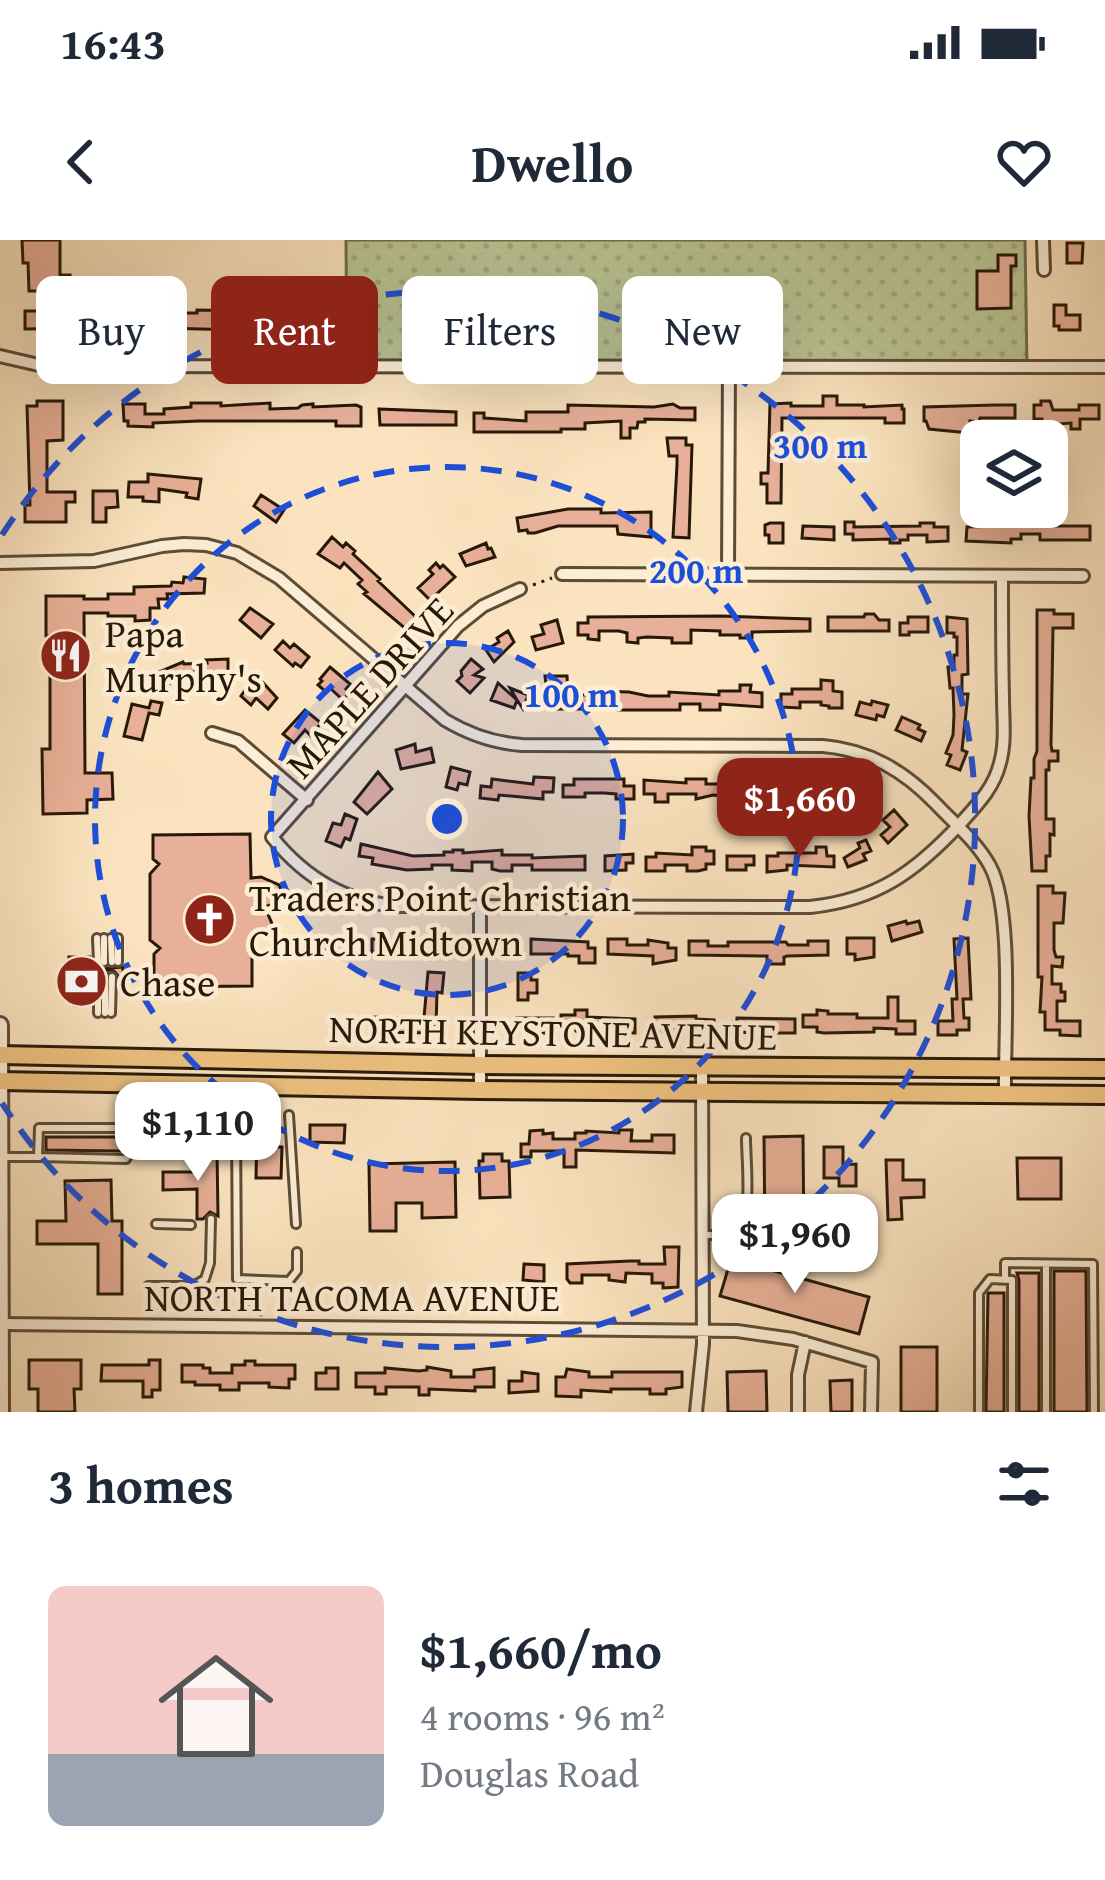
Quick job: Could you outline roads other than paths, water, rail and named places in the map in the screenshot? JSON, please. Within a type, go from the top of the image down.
[{"type":"main road","name":"NORTH KEYSTONE AVENUE","points":[[0,1055],[480,1065],[1105,1069]]},
{"type":"main road","name":"NORTH KEYSTONE AVENUE","points":[[0,1081],[1105,1095]]},
{"type":"street","points":[[1043,240],[1043,270]]},
{"type":"street","points":[[0,356],[43,365],[622,366]]},
{"type":"street","points":[[783,366],[1105,367]]},
{"type":"street","points":[[728,575],[729,384]]},
{"type":"street","points":[[0,563],[94,561],[184,544],[232,551],[279,578],[459,729],[485,739],[512,744],[812,745],[850,750],[896,770],[957,826],[985,857],[997,881],[1005,1094]]},
{"type":"street","points":[[562,574],[1083,576]]},
{"type":"street","points":[[480,1090],[480,906],[809,908],[837,904],[908,874],[957,826],[991,788],[1002,757],[1002,576]]},
{"type":"street","name":"MAPLE DRIVE","points":[[480,906],[383,905],[351,898],[310,875],[272,837],[464,621],[490,602],[520,590]]},
{"type":"street","points":[[212,733],[238,741],[307,800]]},
{"type":"street","points":[[0,1025],[1,1412]]},
{"type":"street","points":[[696,1412],[703,1329],[702,1067]]},
{"type":"street","name":"NORTH TACOMA AVENUE","points":[[1,1324],[753,1333],[872,1362],[872,1412]]},
{"type":"street","points":[[798,1412],[798,1375],[805,1342]]},
{"type":"lane","points":[[108,938],[108,962],[108,938]]},
{"type":"lane","points":[[105,977],[105,1013],[105,977]]},
{"type":"lane","points":[[1,1157],[126,1159],[133,1145],[131,1083]]},
{"type":"lane","points":[[234,1113],[237,1279],[289,1281],[297,1270],[297,1252]]},
{"type":"lane","points":[[289,1115],[296,1223]]},
{"type":"lane","points":[[208,1119],[210,1151]]},
{"type":"lane","points":[[38,1157],[39,1128],[170,1128]]},
{"type":"lane","points":[[703,1234],[737,1234],[743,1229],[746,1138]]},
{"type":"lane","points":[[148,1286],[194,1286],[205,1279],[211,1219]]},
{"type":"lane","points":[[737,1234],[746,1244],[757,1240],[756,1228],[745,1222]]},
{"type":"lane","points":[[156,1224],[191,1225]]},
{"type":"lane","points":[[1005,1280],[1005,1263],[1093,1264],[1094,1412]]},
{"type":"lane","points":[[1046,1264],[1046,1412]]},
{"type":"lane","points":[[979,1412],[979,1293],[990,1280],[1012,1280],[1012,1412]]},
{"type":"place","name":"Papa Murphy's","points":[[66,655]]},
{"type":"place","name":"Traders Point Christian Church Midtown","points":[[210,919]]},
{"type":"place","name":"Chase","points":[[81,982]]}]
